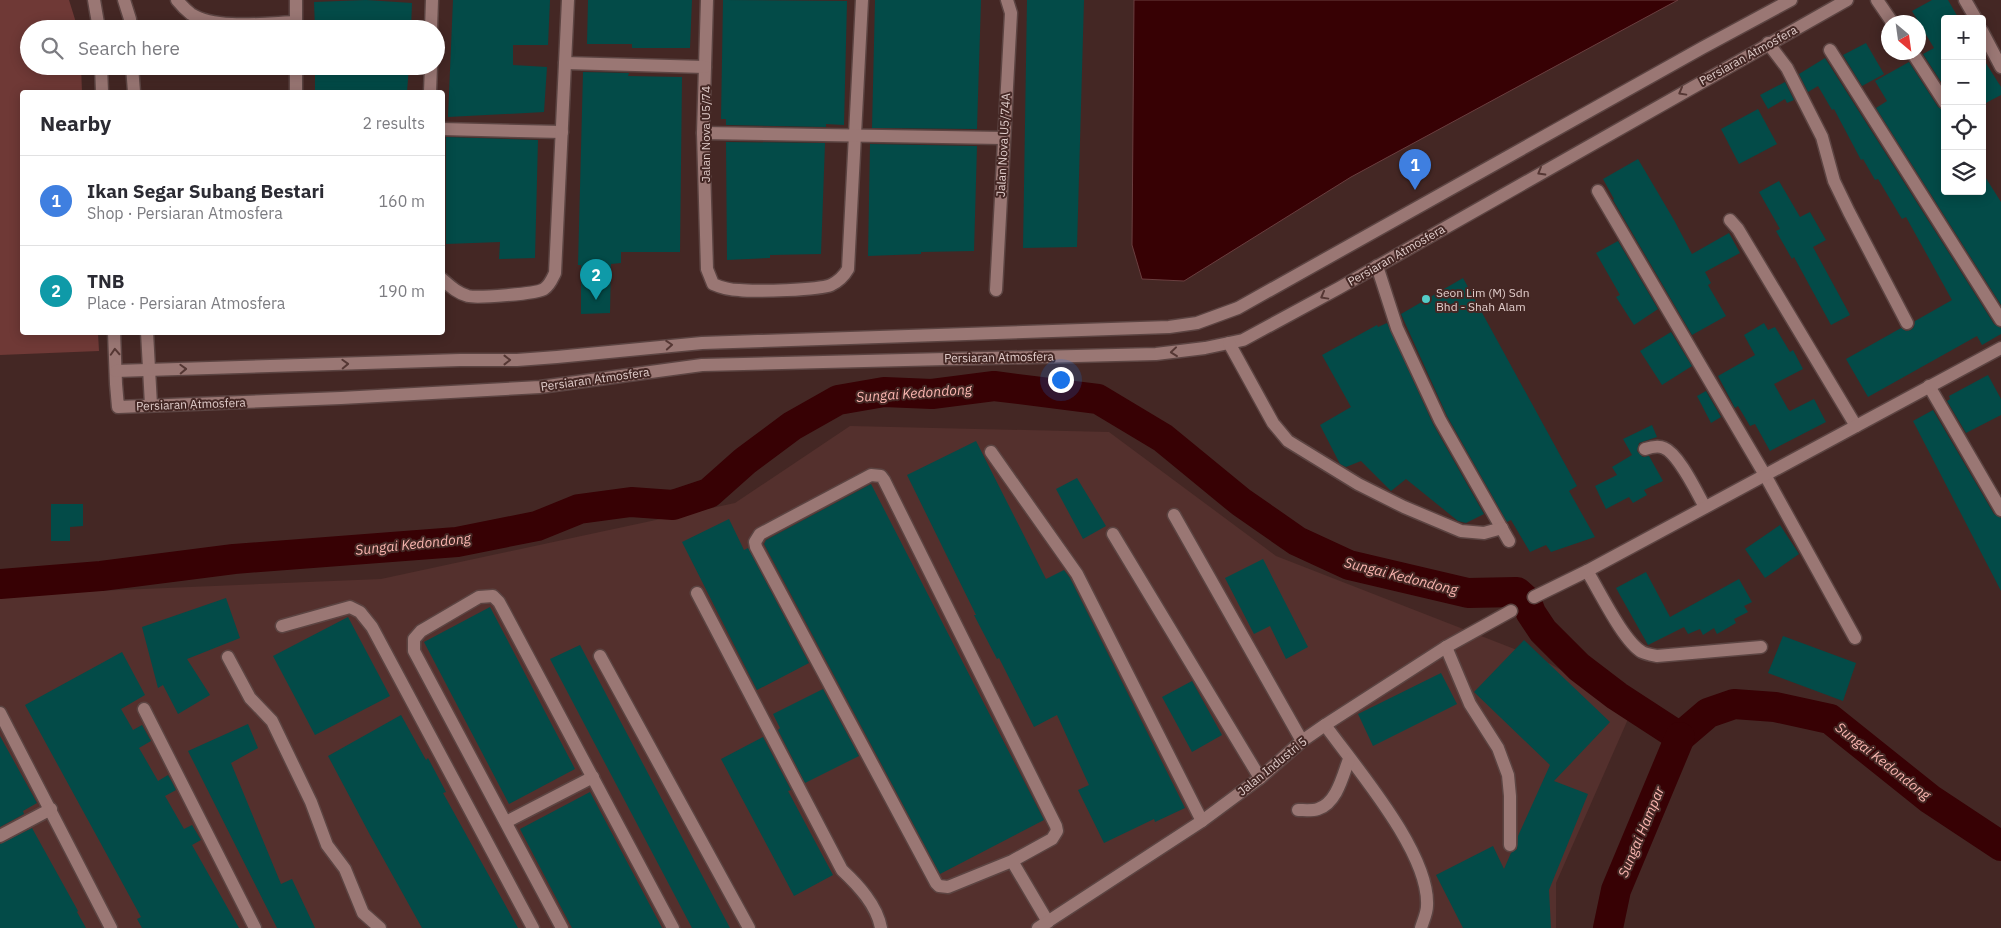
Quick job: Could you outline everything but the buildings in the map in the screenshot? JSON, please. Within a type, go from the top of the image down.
[{"type":"street","points":[[94,0],[97,20]]},
{"type":"street","points":[[124,0],[130,20]]},
{"type":"street","points":[[177,0],[192,15],[208,20]]},
{"type":"street","points":[[296,0],[296,20]]},
{"type":"street","points":[[431,20],[432,0]]},
{"type":"street","points":[[445,281],[453,289],[468,296],[533,293],[544,289],[551,282],[555,273],[568,0]]},
{"type":"street","name":"Jalan Nova U5/74","points":[[707,0],[703,133],[707,269],[713,284],[722,288],[741,290],[821,288],[830,286],[844,276],[848,269],[854,136]]},
{"type":"street","points":[[854,136],[862,0]]},
{"type":"street","name":"Jalan Nova U5/74A","points":[[996,290],[1010,13],[1007,0]]},
{"type":"street","name":"Persiaran Atmosfera","points":[[1791,0],[1238,308],[1196,323],[1169,327],[702,343],[517,360],[460,360],[116,371],[118,407],[341,398],[540,387],[702,365],[1156,354],[1206,348],[1243,340],[1847,0]]},
{"type":"street","points":[[1878,0],[1888,15]]},
{"type":"street","points":[[1965,0],[1974,15]]},
{"type":"street","points":[[1986,39],[2001,67]]},
{"type":"street","points":[[1768,43],[1787,68],[1822,137],[1834,181],[1907,323]]},
{"type":"street","points":[[1830,50],[2001,320]]},
{"type":"street","points":[[1917,60],[1941,97]]},
{"type":"street","points":[[565,63],[705,67]]},
{"type":"street","points":[[101,75],[102,90]]},
{"type":"street","points":[[133,75],[134,90]]},
{"type":"street","points":[[296,75],[296,90]]},
{"type":"street","points":[[430,75],[430,90]]},
{"type":"street","points":[[445,129],[562,132]]},
{"type":"street","points":[[703,133],[1003,138]]},
{"type":"street","points":[[1598,191],[1765,475],[1854,638]]},
{"type":"street","points":[[1730,220],[1738,229],[1856,426]]},
{"type":"street","points":[[1377,266],[1397,328],[1440,420],[1509,541]]},
{"type":"street","points":[[114,335],[116,371]]},
{"type":"street","points":[[147,335],[151,406]]},
{"type":"street","points":[[1229,343],[1274,422],[1288,440],[1358,484],[1404,507],[1453,528],[1461,531],[1484,533],[1502,528]]},
{"type":"street","points":[[1534,597],[1588,571],[2001,348]]},
{"type":"street","points":[[1930,386],[2001,510]]},
{"type":"street","points":[[1645,449],[1654,446],[1664,447],[1670,452],[1677,460],[1705,507]]},
{"type":"street","points":[[991,452],[1076,574],[1202,820]]},
{"type":"street","points":[[876,474],[884,480],[1056,826],[1057,831],[1052,839],[1012,861],[948,887],[939,886],[936,883],[756,547],[755,542],[760,534],[871,475],[876,474]]},
{"type":"street","points":[[1174,515],[1302,741]]},
{"type":"street","points":[[1113,534],[1260,778]]},
{"type":"street","points":[[1588,571],[1626,636],[1643,653],[1657,656],[1761,647]]},
{"type":"street","points":[[697,593],[842,870],[863,892],[875,911],[882,928]]},
{"type":"street","points":[[562,928],[412,646],[414,639],[421,631],[479,597],[493,596],[499,602],[673,928]]},
{"type":"street","points":[[282,626],[350,607],[360,612],[372,627],[533,928]]},
{"type":"street","name":"Jalan Industri 5","points":[[1043,925],[1202,820],[1260,778],[1302,741],[1324,725],[1446,647],[1511,611]]},
{"type":"street","points":[[1446,647],[1470,704],[1498,748],[1508,775],[1510,845]]},
{"type":"street","points":[[600,656],[749,928]]},
{"type":"street","points":[[228,657],[250,698],[272,721],[311,802],[328,845],[345,869],[363,913],[380,928]]},
{"type":"street","points":[[144,709],[255,928]]},
{"type":"street","points":[[0,713],[111,928]]},
{"type":"street","points":[[1324,725],[1386,808],[1415,854],[1423,875],[1427,906],[1421,928]]},
{"type":"street","points":[[1298,810],[1319,809],[1326,804],[1338,788],[1349,759]]},
{"type":"street","points":[[506,822],[593,777]]},
{"type":"street","points":[[0,836],[51,809]]},
{"type":"street","points":[[1012,861],[1043,925]]},
{"type":"shaded area","points":[[0,0],[69,0],[75,20],[20,20],[20,75],[81,75],[82,90],[20,90],[20,335],[98,335],[99,351],[0,355]]},
{"type":"shaded area","points":[[1134,0],[1678,0],[1351,177],[1184,281],[1142,279],[1132,245]]},
{"type":"shaded area","points":[[850,426],[1109,432],[1276,556],[1545,661],[1632,710],[1556,883],[1556,928],[0,928],[0,595],[381,579],[735,503]]},
{"type":"waterway","name":"Sungai Kedondong","points":[[0,584],[101,576],[234,559],[457,542],[537,526],[579,509],[631,502],[673,505],[709,493],[745,461],[792,426],[838,400],[884,392],[932,394],[994,386],[1098,399],[1163,438],[1241,502],[1297,541],[1349,565],[1468,593],[1517,592],[1526,600],[1531,613],[1543,631],[1579,667],[1617,696],[1680,737],[1708,713],[1734,704],[1775,707],[1830,719],[1930,799],[2001,846]]},
{"type":"waterway","name":"Sungai Hampar","points":[[1608,928],[1616,890],[1680,737]]},
{"type":"place","name":"Ikan Segar Subang Bestari","points":[[1415,190]]},
{"type":"place","name":"Seon Lim (M) Sdn Bhd - Shah Alam","points":[[1426,299]]},
{"type":"place","name":"TNB","points":[[596,300]]}]
